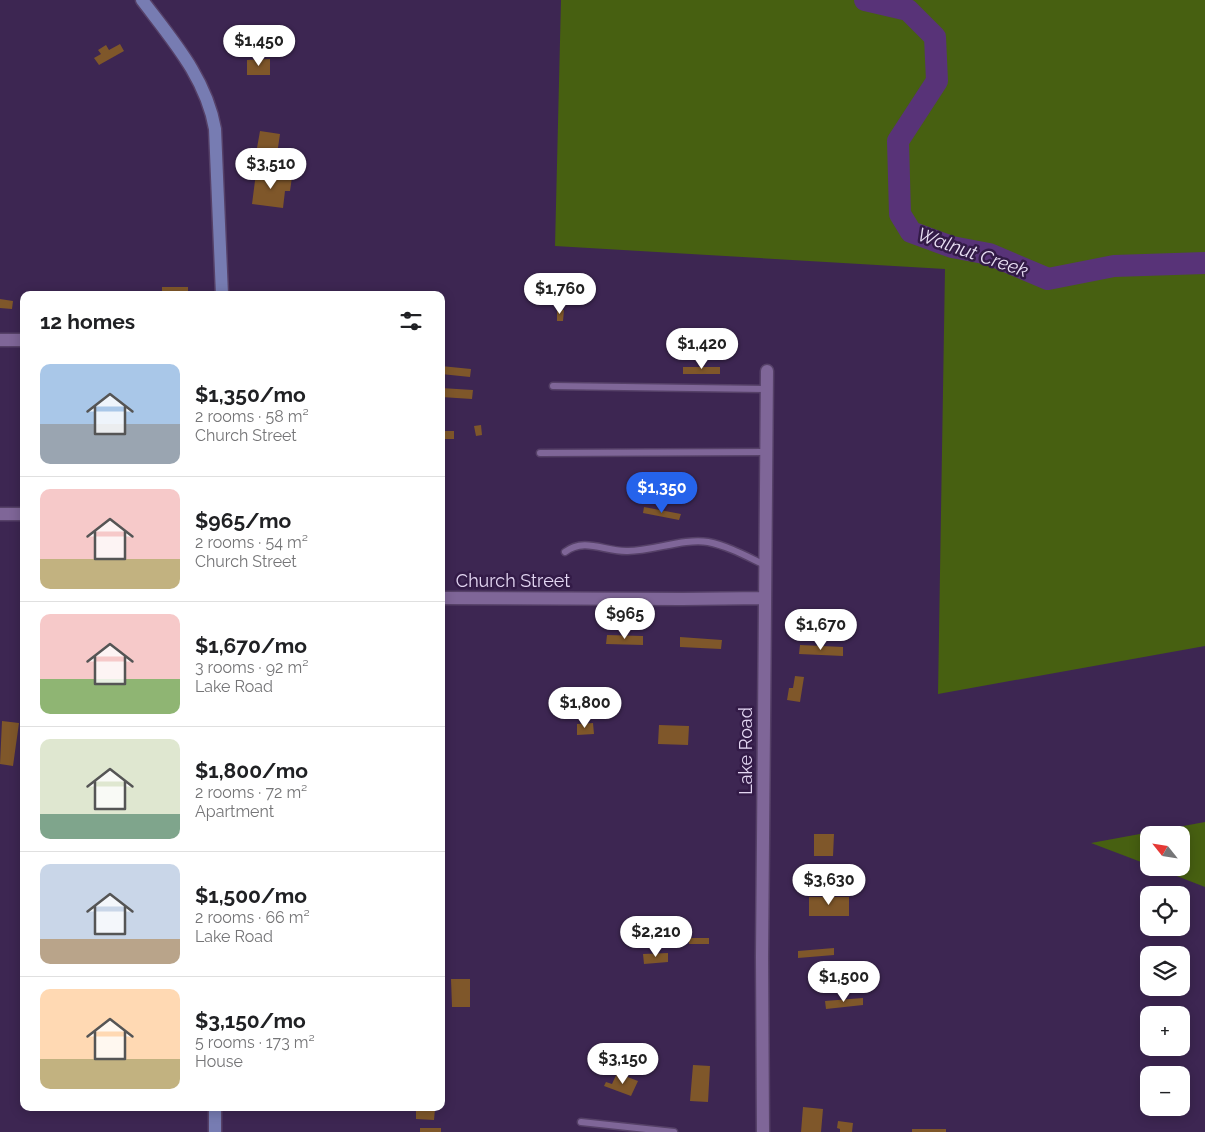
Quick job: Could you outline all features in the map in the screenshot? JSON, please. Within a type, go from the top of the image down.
[{"type":"street","points":[[142,0],[190,64],[204,88],[212,108],[215,129],[222,291]]},
{"type":"street","points":[[0,340],[20,340]]},
{"type":"street","name":"Lake Road","points":[[764,1132],[762,947],[767,371]]},
{"type":"street","points":[[0,514],[20,514]]},
{"type":"street","name":"Church Street","points":[[445,598],[765,598]]},
{"type":"street","points":[[215,1111],[215,1132]]},
{"type":"lane","points":[[553,386],[767,389]]},
{"type":"lane","points":[[540,453],[766,452]]},
{"type":"lane","points":[[565,552],[573,546],[585,544],[627,551],[699,542],[722,546],[765,565]]},
{"type":"lane","points":[[581,1122],[674,1132]]},
{"type":"green space","points":[[561,0],[1205,0],[1205,646],[938,694],[945,269],[555,246]]},
{"type":"green space","points":[[1205,822],[1205,887],[1177,876],[1190,876],[1190,826],[1183,826]]},
{"type":"green space","points":[[1140,834],[1140,862],[1091,843]]},
{"type":"building","points":[[120,44],[124,51],[99,65],[94,58],[101,54],[98,50],[106,45],[109,50]]},
{"type":"building","points":[[270,59],[270,75],[247,75],[247,60]]},
{"type":"building","points":[[260,131],[280,134],[275,168],[254,165]]},
{"type":"building","points":[[256,173],[292,177],[290,191],[285,191],[283,208],[252,204]]},
{"type":"building","points":[[162,287],[188,287],[188,291],[162,291]]},
{"type":"building","points":[[0,299],[13,301],[12,309],[0,308]]},
{"type":"building","points":[[557,310],[564,310],[563,321],[557,321]]},
{"type":"building","points":[[445,366],[471,369],[470,377],[445,374]]},
{"type":"building","points":[[683,367],[720,367],[720,374],[683,374]]},
{"type":"building","points":[[445,388],[473,390],[472,399],[445,397]]},
{"type":"building","points":[[481,425],[482,435],[476,436],[474,426]]},
{"type":"building","points":[[445,431],[454,431],[454,439],[445,439]]},
{"type":"building","points":[[644,507],[681,514],[679,520],[643,513]]},
{"type":"building","points":[[607,635],[643,636],[643,645],[606,644]]},
{"type":"building","points":[[680,637],[722,640],[721,649],[680,647]]},
{"type":"building","points":[[800,645],[843,647],[843,656],[799,654]]},
{"type":"building","points":[[795,676],[804,677],[800,702],[787,700],[789,688],[793,688]]},
{"type":"building","points":[[2,721],[19,723],[13,766],[0,764]]},
{"type":"building","points":[[593,723],[594,734],[577,735],[577,724]]},
{"type":"building","points":[[659,725],[689,726],[688,745],[658,744]]},
{"type":"building","points":[[814,834],[834,834],[833,856],[814,856]]},
{"type":"building","points":[[809,897],[849,897],[849,916],[809,916]]},
{"type":"building","points":[[689,938],[709,938],[709,944],[689,944]]},
{"type":"building","points":[[834,948],[834,955],[798,958],[798,951]]},
{"type":"building","points":[[668,953],[668,962],[644,964],[643,954]]},
{"type":"building","points":[[451,979],[470,979],[470,1007],[452,1007]]},
{"type":"building","points":[[863,998],[863,1005],[826,1009],[825,1001]]},
{"type":"building","points":[[693,1065],[710,1066],[708,1102],[690,1101]]},
{"type":"building","points":[[617,1073],[638,1081],[631,1096],[604,1086],[606,1082],[612,1084]]},
{"type":"building","points":[[803,1107],[823,1109],[821,1132],[801,1132]]},
{"type":"building","points":[[416,1111],[435,1111],[434,1120],[416,1119]]},
{"type":"building","points":[[838,1121],[853,1123],[852,1132],[840,1132],[840,1129],[837,1128]]},
{"type":"building","points":[[420,1128],[441,1128],[441,1132],[420,1132]]},
{"type":"building","points":[[912,1129],[946,1129],[946,1132],[912,1132]]},
{"type":"waterway","name":"Walnut Creek","points":[[865,0],[908,10],[935,37],[937,81],[898,141],[900,214],[911,232],[952,247],[989,254],[1048,279],[1114,266],[1205,263]]}]
